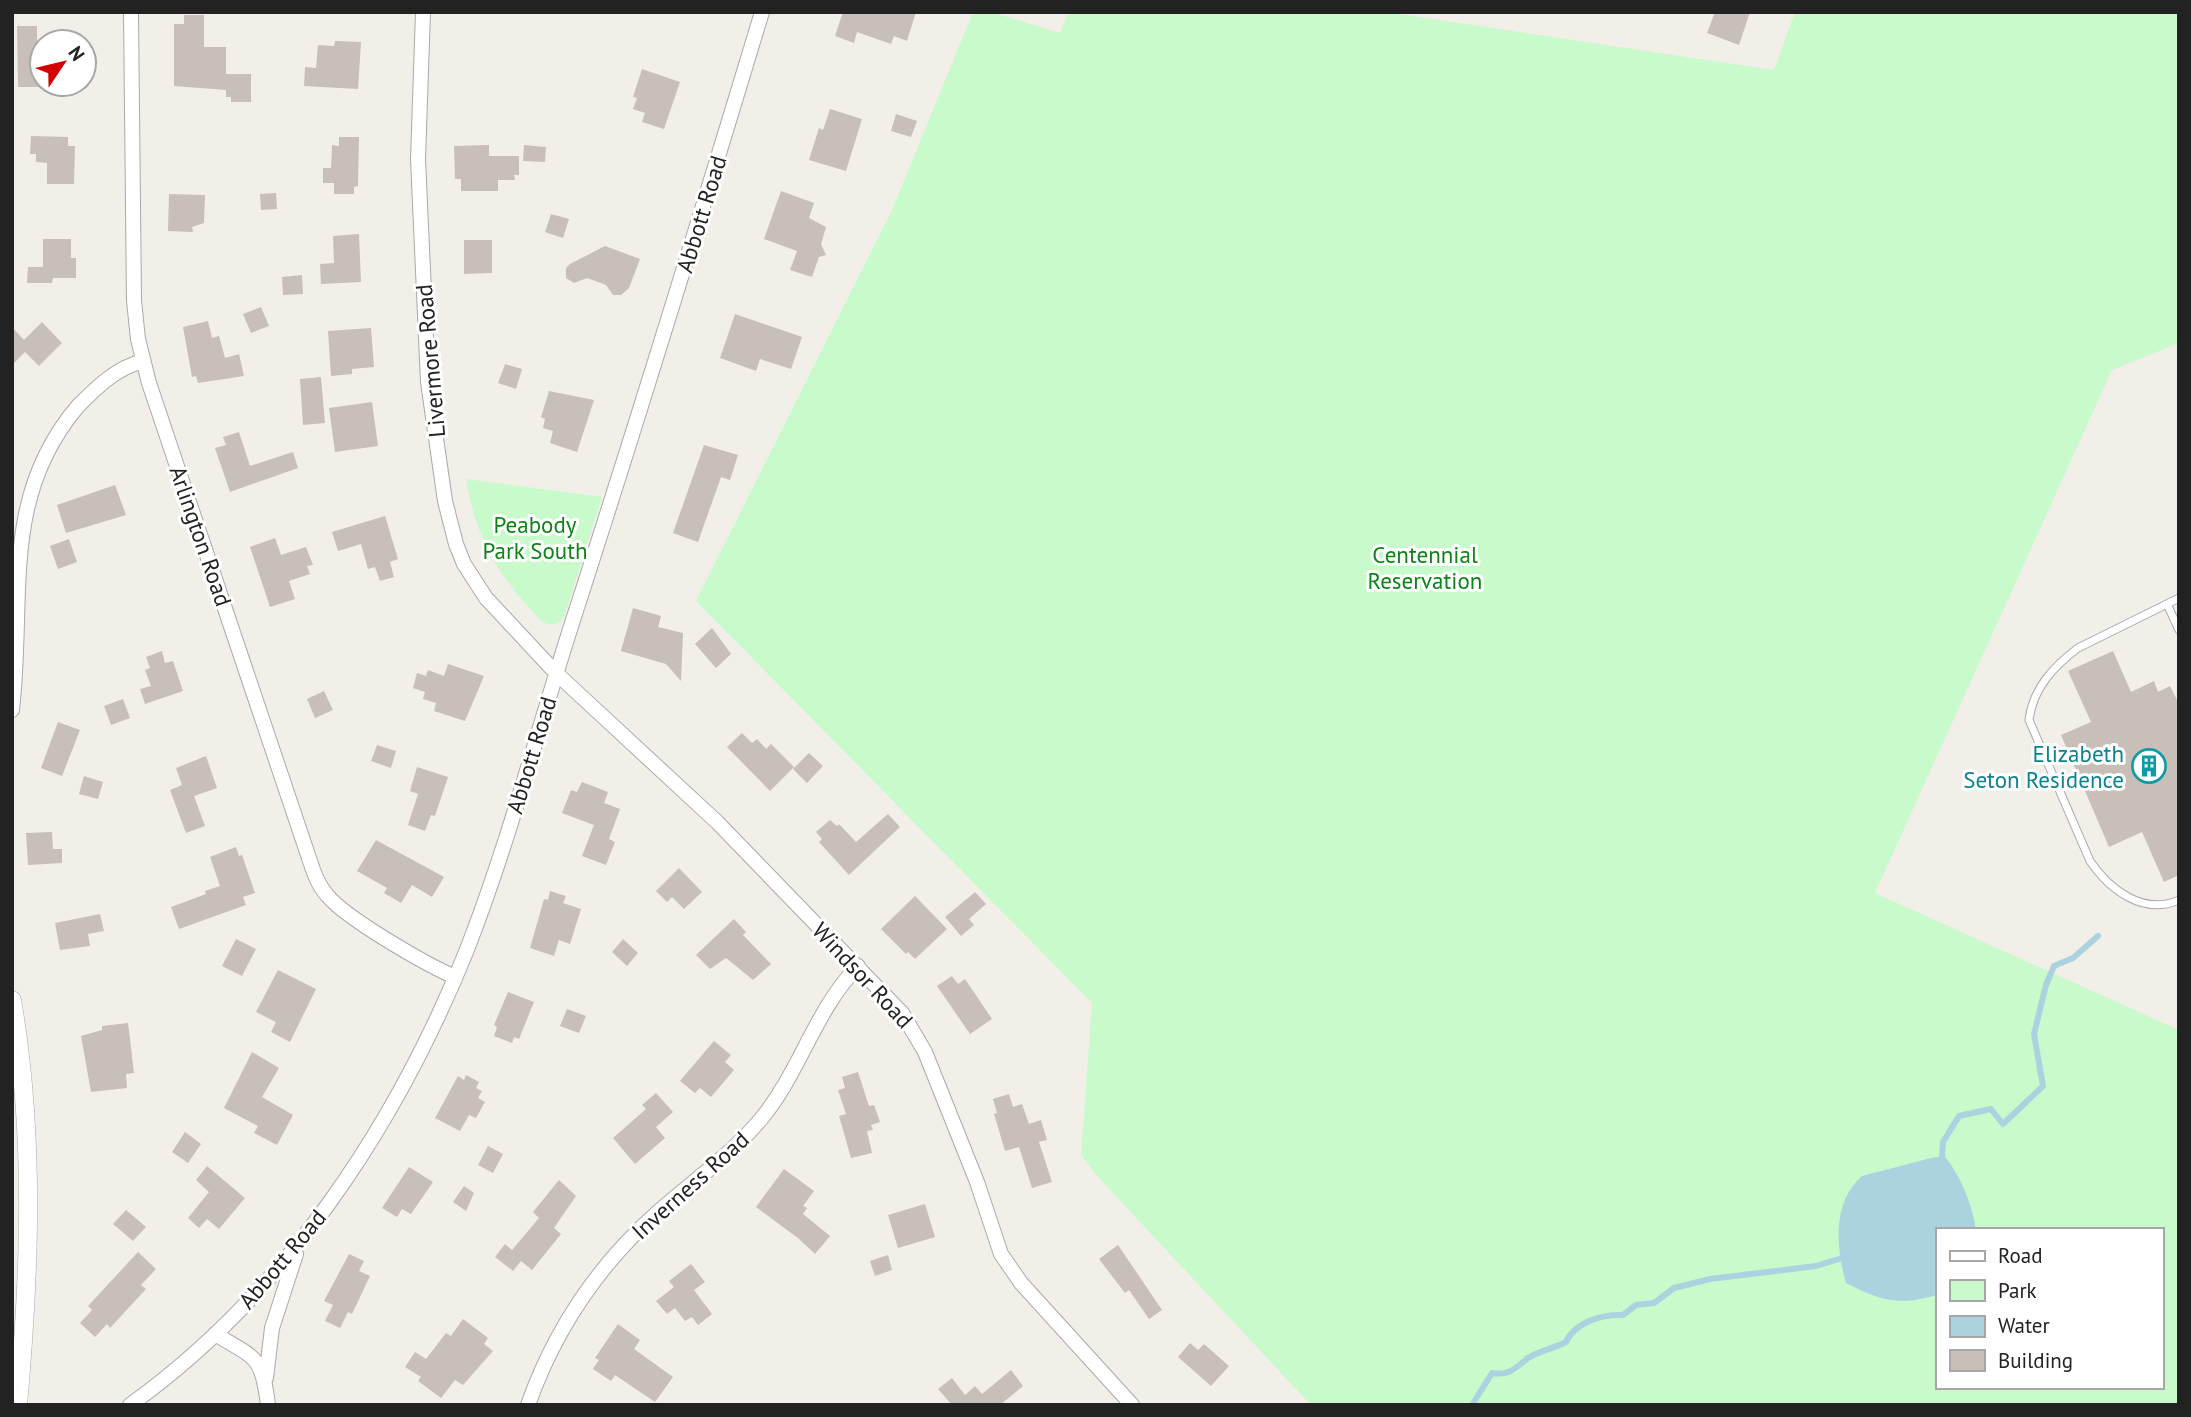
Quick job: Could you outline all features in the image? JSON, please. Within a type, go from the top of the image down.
[{"type":"street","name":"Arlington Road","points":[[131,12],[134,300],[143,361],[320,887],[343,909],[424,962],[455,977]]},
{"type":"street","name":"Livermore Road","points":[[422,12],[418,159],[426,341],[444,501],[456,544],[476,583],[486,598],[556,673]]},
{"type":"street","name":"Abbott Road","points":[[130,1405],[215,1334],[263,1285],[307,1232],[381,1123],[422,1049],[455,977],[494,874],[647,392],[762,12]]},
{"type":"street","points":[[12,710],[16,538],[20,503],[30,472],[51,437],[79,405],[117,372],[143,361]]},
{"type":"street","name":"Windsor Road","points":[[556,673],[717,822],[892,1002],[919,1038],[976,1182],[994,1240],[1010,1269],[1132,1405]]},
{"type":"street","name":"Inverness Road","points":[[528,1405],[560,1330],[587,1287],[646,1222],[759,1122],[785,1084],[833,996],[858,966]]},
{"type":"street","points":[[12,1000],[24,1089],[28,1169],[27,1279],[18,1405]]},
{"type":"street","points":[[268,1405],[266,1378],[271,1337],[285,1283],[307,1232]]},
{"type":"street","points":[[215,1334],[250,1356],[266,1378]]},
{"type":"lane","points":[[2179,598],[2078,648],[2063,659],[2037,691],[2029,720],[2090,861],[2103,880],[2117,892],[2145,902],[2159,905],[2179,900]]},
{"type":"lane","points":[[2167,604],[2179,630]]},
{"type":"green space","name":"Centennial Reservation","points":[[973,12],[991,12],[1060,33],[1069,12],[1386,12],[1774,70],[1795,12],[2179,12],[2179,343],[2112,370],[1875,893],[2179,1030],[2179,1405],[1311,1405],[1097,1176],[1081,1155],[1092,1003],[696,601],[892,210]]},
{"type":"green space","name":"Peabody Park South","points":[[466,479],[602,497],[565,614],[558,623],[548,624],[541,621],[501,572],[476,521]]},
{"type":"water","points":[[1935,1157],[1946,1158],[1957,1174],[1969,1202],[1976,1228],[1936,1228],[1936,1295],[1912,1300],[1890,1300],[1846,1283],[1839,1241],[1841,1212],[1852,1187],[1862,1176]]},
{"type":"building","points":[[843,12],[916,12],[907,41],[894,36],[891,44],[857,32],[854,43],[835,36]]},
{"type":"building","points":[[1715,12],[1750,12],[1739,45],[1707,33]]},
{"type":"building","points":[[184,15],[204,15],[204,47],[226,47],[226,74],[251,74],[251,102],[231,102],[231,97],[226,97],[226,90],[174,86],[174,24],[184,24]]},
{"type":"building","points":[[17,26],[37,26],[28,28],[28,87],[18,87]]},
{"type":"building","points":[[335,41],[361,42],[358,89],[304,86],[305,67],[316,68],[318,45],[334,46]]},
{"type":"building","points":[[642,69],[680,82],[664,129],[642,122],[645,113],[633,109],[637,98],[633,97]]},
{"type":"building","points":[[830,109],[862,119],[846,171],[809,160],[819,128],[823,130]]},
{"type":"building","points":[[896,114],[917,121],[911,137],[891,131]]},
{"type":"building","points":[[31,136],[68,137],[68,146],[75,146],[74,184],[47,184],[47,163],[36,162],[36,154],[30,154]]},
{"type":"building","points":[[339,137],[359,137],[358,186],[354,187],[354,194],[334,194],[334,183],[323,183],[323,168],[331,168],[332,145],[339,146]]},
{"type":"building","points":[[489,145],[489,156],[519,156],[519,175],[514,175],[515,180],[498,180],[498,191],[461,191],[461,179],[455,179],[454,146]]},
{"type":"building","points":[[524,145],[546,147],[545,162],[523,161]]},
{"type":"building","points":[[781,191],[814,203],[809,218],[826,227],[821,244],[826,255],[819,257],[812,277],[790,270],[797,251],[764,239]]},
{"type":"building","points":[[276,193],[277,209],[261,210],[260,194]]},
{"type":"building","points":[[169,194],[205,195],[204,223],[192,227],[193,232],[168,231]]},
{"type":"building","points":[[551,214],[569,219],[563,238],[545,232]]},
{"type":"building","points":[[359,234],[361,282],[321,284],[320,264],[334,263],[333,236]]},
{"type":"building","points":[[43,239],[71,239],[71,258],[76,258],[76,278],[53,278],[52,283],[27,283],[28,267],[43,267]]},
{"type":"building","points":[[464,240],[492,240],[492,273],[464,274]]},
{"type":"building","points":[[605,246],[640,259],[629,288],[621,295],[613,295],[606,285],[587,278],[574,283],[566,278],[566,268],[570,264]]},
{"type":"building","points":[[302,275],[303,294],[283,295],[282,277]]},
{"type":"building","points":[[261,307],[269,326],[251,333],[243,314]]},
{"type":"building","points":[[735,314],[802,337],[791,369],[760,359],[756,371],[720,358]]},
{"type":"building","points":[[208,321],[212,338],[219,336],[225,358],[239,354],[244,376],[198,383],[196,376],[192,377],[183,327]]},
{"type":"building","points":[[42,322],[62,343],[39,366],[25,352],[12,365],[12,327],[24,340]]},
{"type":"building","points":[[371,328],[374,367],[352,369],[352,374],[331,376],[328,331]]},
{"type":"building","points":[[505,364],[522,369],[516,389],[498,383]]},
{"type":"building","points":[[321,377],[325,423],[303,425],[300,379]]},
{"type":"building","points":[[549,391],[594,400],[577,452],[550,443],[553,431],[543,428],[545,419],[541,417]]},
{"type":"building","points":[[372,402],[378,446],[335,452],[329,408]]},
{"type":"building","points":[[239,432],[250,466],[293,452],[298,468],[230,492],[215,448],[226,445],[223,437]]},
{"type":"building","points":[[704,445],[738,455],[730,480],[721,477],[698,542],[673,533]]},
{"type":"building","points":[[115,485],[126,515],[66,533],[57,505]]},
{"type":"building","points":[[385,516],[398,559],[390,562],[394,577],[380,581],[375,567],[368,569],[361,544],[338,551],[332,532]]},
{"type":"building","points":[[275,538],[281,555],[306,547],[313,565],[307,566],[310,574],[289,581],[295,599],[270,607],[250,547]]},
{"type":"building","points":[[69,539],[77,562],[58,569],[50,546]]},
{"type":"building","points":[[633,608],[661,616],[658,627],[683,633],[681,681],[666,664],[621,651]]},
{"type":"building","points":[[712,628],[731,654],[716,668],[695,644]]},
{"type":"building","points":[[162,651],[165,663],[173,661],[183,691],[145,704],[140,689],[151,686],[145,670],[150,668],[146,657]]},
{"type":"building","name":"Elizabeth Seton Residence","points":[[2113,651],[2131,692],[2154,681],[2158,692],[2170,686],[2179,704],[2179,875],[2164,882],[2142,832],[2109,847],[2061,735],[2091,722],[2068,671]]},
{"type":"building","points":[[448,664],[484,676],[465,721],[434,711],[436,703],[423,699],[425,692],[413,688],[417,673],[426,676],[428,670],[444,676]]},
{"type":"building","points":[[324,691],[333,710],[315,718],[307,699]]},
{"type":"building","points":[[123,699],[130,718],[111,725],[104,706]]},
{"type":"building","points":[[58,722],[80,730],[62,776],[41,768]]},
{"type":"building","points":[[742,733],[752,743],[757,739],[766,749],[771,744],[794,767],[770,791],[727,747]]},
{"type":"building","points":[[377,745],[396,751],[391,768],[371,761]]},
{"type":"building","points":[[809,753],[823,766],[807,783],[793,769]]},
{"type":"building","points":[[206,756],[217,788],[194,796],[205,826],[186,833],[170,790],[182,785],[176,768]]},
{"type":"building","points":[[417,767],[448,777],[435,816],[431,815],[425,831],[408,825],[418,794],[410,791]]},
{"type":"building","points":[[84,776],[103,782],[98,799],[79,794]]},
{"type":"building","points":[[582,782],[608,792],[604,803],[620,809],[609,839],[615,842],[606,865],[582,856],[594,825],[562,813],[571,790],[577,792]]},
{"type":"building","points":[[888,814],[900,827],[849,875],[819,842],[822,839],[816,832],[830,820],[837,826],[839,824],[856,842]]},
{"type":"building","points":[[52,832],[53,849],[62,849],[62,863],[28,865],[26,833]]},
{"type":"building","points":[[376,840],[444,877],[432,897],[412,885],[401,903],[384,893],[387,888],[357,871]]},
{"type":"building","points":[[236,847],[239,856],[242,855],[255,893],[243,897],[246,905],[179,929],[171,907],[220,886],[210,857]]},
{"type":"building","points":[[679,868],[702,892],[684,909],[672,897],[667,902],[656,891]]},
{"type":"building","points":[[550,891],[566,896],[563,903],[581,909],[570,944],[559,940],[554,956],[530,948],[544,899],[548,900]]},
{"type":"building","points":[[975,892],[986,904],[969,919],[974,925],[961,936],[945,917]]},
{"type":"building","points":[[915,896],[947,929],[915,959],[908,952],[906,954],[881,929]]},
{"type":"building","points":[[100,914],[104,931],[88,934],[90,946],[60,950],[55,923]]},
{"type":"building","points":[[734,919],[746,932],[743,935],[771,964],[753,980],[726,958],[710,969],[696,955]]},
{"type":"building","points":[[236,939],[256,949],[242,976],[222,966]]},
{"type":"building","points":[[623,939],[638,953],[627,966],[612,952]]},
{"type":"building","points":[[278,970],[316,989],[290,1042],[271,1032],[276,1022],[256,1012]]},
{"type":"building","points":[[952,976],[958,984],[965,979],[992,1019],[970,1034],[937,986]]},
{"type":"building","points":[[508,992],[534,1002],[519,1039],[514,1037],[512,1043],[494,1036],[497,1027],[494,1025]]},
{"type":"building","points":[[567,1009],[586,1016],[579,1033],[560,1026]]},
{"type":"building","points":[[128,1023],[134,1073],[126,1074],[127,1088],[91,1092],[81,1036],[102,1030],[102,1026]]},
{"type":"building","points":[[714,1041],[731,1055],[725,1062],[734,1070],[711,1097],[700,1088],[695,1093],[680,1081]]},
{"type":"building","points":[[252,1052],[279,1068],[262,1097],[293,1115],[277,1145],[254,1133],[258,1126],[224,1108]]},
{"type":"building","points":[[858,1072],[869,1106],[874,1105],[880,1122],[871,1125],[873,1130],[867,1131],[872,1153],[851,1158],[839,1116],[846,1114],[838,1090],[845,1088],[842,1077]]},
{"type":"building","points":[[466,1075],[479,1082],[476,1088],[482,1091],[478,1098],[485,1102],[476,1118],[469,1115],[460,1131],[435,1118],[458,1076],[464,1080]]},
{"type":"building","points":[[656,1093],[673,1112],[656,1127],[665,1138],[635,1164],[613,1138],[646,1109],[642,1105]]},
{"type":"building","points":[[1009,1094],[1013,1107],[1022,1104],[1029,1124],[1041,1120],[1047,1140],[1039,1142],[1052,1182],[1032,1188],[1019,1147],[1005,1151],[994,1114],[997,1113],[993,1099]]},
{"type":"building","points":[[185,1132],[201,1144],[188,1163],[172,1152]]},
{"type":"building","points":[[488,1146],[503,1154],[493,1173],[478,1165]]},
{"type":"building","points":[[207,1166],[245,1198],[219,1229],[207,1219],[199,1228],[188,1218],[209,1192],[196,1180]]},
{"type":"building","points":[[409,1167],[433,1182],[411,1214],[402,1209],[397,1217],[382,1208]]},
{"type":"building","points":[[784,1169],[814,1191],[803,1206],[807,1208],[803,1214],[830,1236],[815,1254],[756,1207]]},
{"type":"building","points":[[559,1180],[576,1196],[554,1228],[561,1234],[532,1270],[521,1261],[513,1271],[495,1257],[505,1244],[512,1250],[539,1218],[533,1212]]},
{"type":"building","points":[[464,1186],[474,1193],[466,1211],[453,1202]]},
{"type":"building","points":[[925,1204],[935,1237],[898,1248],[888,1215]]},
{"type":"building","points":[[126,1210],[146,1227],[133,1241],[113,1224]]},
{"type":"building","points":[[1118,1245],[1162,1310],[1149,1319],[1129,1290],[1125,1293],[1099,1259]]},
{"type":"building","points":[[138,1252],[156,1269],[141,1285],[146,1289],[110,1328],[107,1324],[95,1337],[80,1323],[92,1310],[88,1306]]},
{"type":"building","points":[[349,1254],[364,1261],[359,1271],[370,1276],[352,1314],[348,1312],[340,1328],[325,1321],[333,1305],[324,1301]]},
{"type":"building","points":[[888,1255],[892,1270],[875,1276],[870,1261]]},
{"type":"building","points":[[691,1264],[705,1282],[694,1290],[712,1314],[698,1325],[692,1317],[685,1321],[675,1308],[667,1314],[656,1301],[674,1287],[669,1281]]},
{"type":"building","points":[[463,1319],[488,1338],[484,1344],[493,1351],[463,1385],[455,1380],[441,1398],[418,1381],[421,1377],[405,1367],[415,1352],[426,1359],[446,1333],[451,1336]]},
{"type":"building","points":[[618,1324],[640,1340],[634,1349],[673,1377],[655,1402],[615,1375],[611,1381],[593,1369],[599,1360],[595,1358]]},
{"type":"building","points":[[1190,1343],[1198,1350],[1204,1344],[1229,1366],[1211,1386],[1178,1357]]},
{"type":"building","points":[[1011,1370],[1023,1386],[1000,1405],[952,1405],[938,1389],[952,1378],[965,1395],[975,1386],[982,1394]]},
{"type":"waterway","points":[[1942,1158],[1943,1142],[1959,1116],[1991,1109],[2003,1124],[2043,1086],[2034,1034],[2046,985],[2054,966],[2073,958],[2098,936]]},
{"type":"waterway","points":[[1472,1405],[1492,1373],[1508,1372],[1532,1356],[1566,1342],[1576,1329],[1590,1321],[1623,1315],[1636,1305],[1654,1303],[1674,1288],[1710,1279],[1816,1266],[1842,1258]]},
{"type":"place","name":"Elizabeth Seton Residence","points":[[2149,766]]}]
